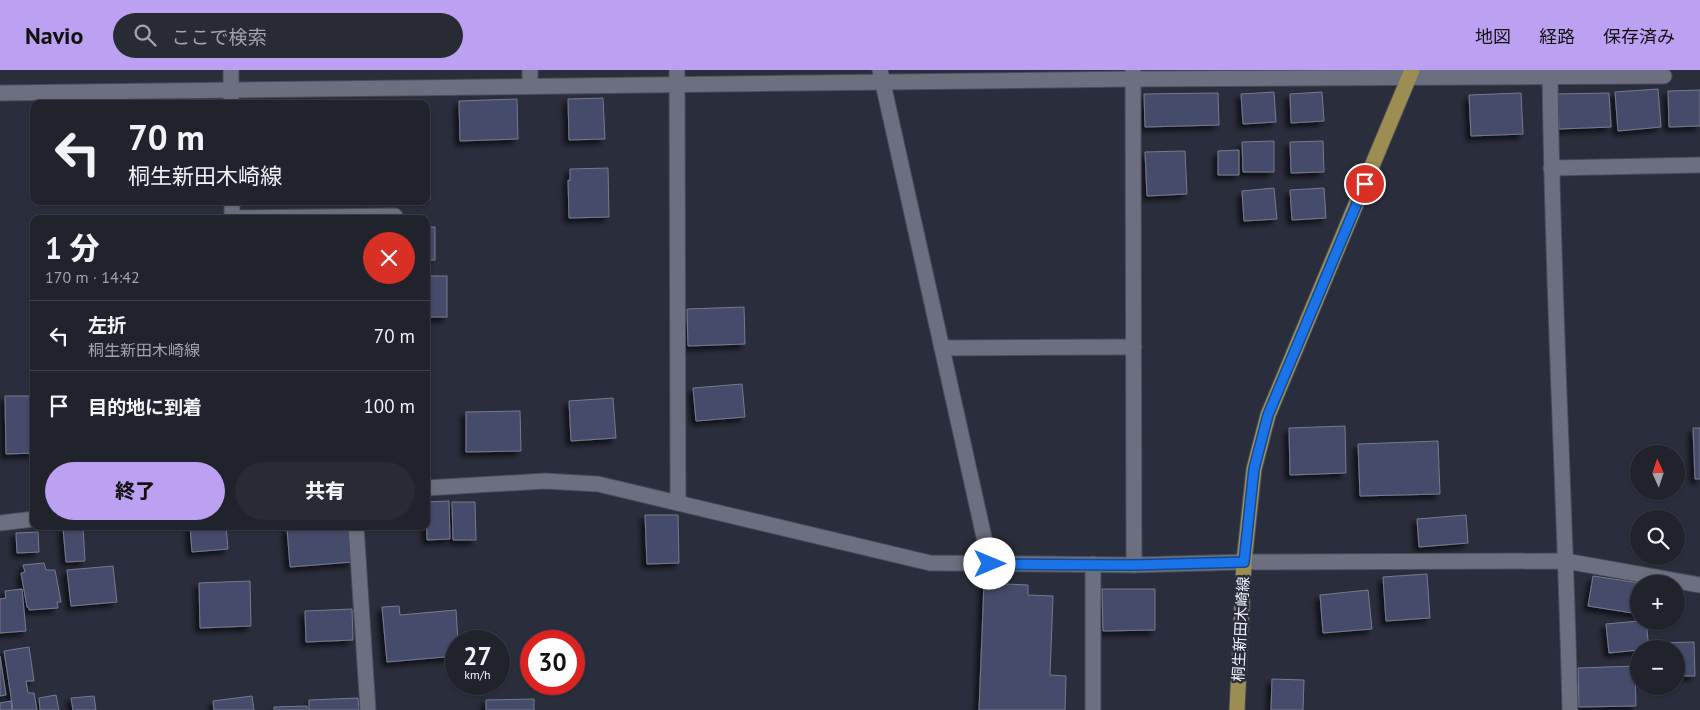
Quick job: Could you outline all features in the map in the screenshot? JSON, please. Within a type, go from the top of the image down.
[{"type":"main road","name":"桐生新田木崎線","points":[[1237,710],[1244,562],[1254,469],[1268,415],[1411,73]]},
{"type":"street","points":[[231,70],[231,96]]},
{"type":"street","points":[[530,70],[530,86]]},
{"type":"street","points":[[0,93],[231,96],[530,86],[677,77],[1411,73],[1550,73],[1664,76]]},
{"type":"street","points":[[1550,73],[1551,168],[1570,710]]},
{"type":"street","points":[[1133,74],[1134,565]]},
{"type":"street","points":[[881,76],[990,564]]},
{"type":"street","points":[[677,77],[678,503]]},
{"type":"street","points":[[1551,168],[1700,165]]},
{"type":"street","points":[[942,348],[1134,347]]},
{"type":"street","points":[[430,488],[554,482],[598,484],[930,563],[1134,565],[1244,562],[1566,561],[1700,585]]},
{"type":"street","points":[[0,523],[30,519]]},
{"type":"street","points":[[356,530],[368,710]]},
{"type":"street","points":[[1093,564],[1093,710]]},
{"type":"building","points":[[1658,89],[1661,127],[1618,131],[1615,92]]},
{"type":"building","points":[[1700,90],[1700,126],[1669,127],[1668,91]]},
{"type":"building","points":[[1274,92],[1276,122],[1243,124],[1241,94]]},
{"type":"building","points":[[1322,92],[1324,121],[1291,123],[1290,94]]},
{"type":"building","points":[[1218,93],[1219,125],[1145,127],[1144,94]]},
{"type":"building","points":[[1521,93],[1523,134],[1471,136],[1469,95]]},
{"type":"building","points":[[1609,93],[1611,127],[1559,129],[1558,94]]},
{"type":"building","points":[[603,98],[605,139],[569,140],[568,99]]},
{"type":"building","points":[[517,99],[518,139],[460,141],[459,101]]},
{"type":"building","points":[[1274,141],[1274,172],[1243,172],[1242,142]]},
{"type":"building","points":[[1323,141],[1324,172],[1291,173],[1290,142]]},
{"type":"building","points":[[1239,150],[1239,175],[1218,175],[1218,151]]},
{"type":"building","points":[[1185,151],[1187,194],[1147,196],[1145,152]]},
{"type":"building","points":[[608,168],[609,217],[569,218],[568,180],[570,181],[570,169]]},
{"type":"building","points":[[1274,188],[1277,219],[1244,221],[1242,191]]},
{"type":"building","points":[[1324,188],[1326,218],[1292,220],[1290,190]]},
{"type":"building","points":[[430,227],[435,227],[435,260],[430,260]]},
{"type":"building","points":[[430,276],[447,276],[447,317],[430,317]]},
{"type":"building","points":[[744,307],[745,344],[688,346],[687,309]]},
{"type":"building","points":[[742,384],[745,417],[696,421],[693,388]]},
{"type":"building","points":[[5,396],[30,396],[30,453],[6,454]]},
{"type":"building","points":[[613,398],[616,438],[571,441],[569,401]]},
{"type":"building","points":[[520,411],[521,451],[466,452],[466,412]]},
{"type":"building","points":[[1345,426],[1346,473],[1290,475],[1289,428]]},
{"type":"building","points":[[1693,428],[1700,428],[1700,479],[1695,479]]},
{"type":"building","points":[[1438,441],[1440,494],[1360,496],[1358,444]]},
{"type":"building","points":[[449,501],[450,539],[427,540],[427,530],[430,530],[430,502]]},
{"type":"building","points":[[452,502],[475,502],[476,540],[453,540]]},
{"type":"building","points":[[645,515],[678,515],[679,563],[647,564]]},
{"type":"building","points":[[1466,515],[1468,543],[1419,547],[1417,519]]},
{"type":"building","points":[[63,530],[83,530],[85,561],[66,562]]},
{"type":"building","points":[[190,530],[226,530],[228,549],[192,552]]},
{"type":"building","points":[[287,530],[350,530],[352,562],[290,567]]},
{"type":"building","points":[[38,532],[39,552],[17,553],[16,533]]},
{"type":"building","points":[[44,563],[46,570],[55,570],[61,602],[57,602],[58,608],[29,610],[21,573],[25,572],[23,565]]},
{"type":"building","points":[[113,566],[117,602],[71,606],[67,570]]},
{"type":"building","points":[[1427,574],[1430,618],[1386,621],[1383,577]]},
{"type":"building","points":[[1593,576],[1630,581],[1630,613],[1588,606]]},
{"type":"building","points":[[250,581],[251,626],[200,628],[199,583]]},
{"type":"building","points":[[984,583],[1028,585],[1028,595],[1053,596],[1050,675],[1066,676],[1065,710],[979,710]]},
{"type":"building","points":[[22,589],[26,631],[0,633],[0,599],[6,598],[5,591]]},
{"type":"building","points":[[1102,589],[1155,589],[1155,630],[1103,631]]},
{"type":"building","points":[[1368,590],[1372,629],[1323,633],[1320,595]]},
{"type":"building","points":[[399,606],[400,615],[456,610],[457,630],[445,630],[445,657],[387,662],[382,607]]},
{"type":"building","points":[[352,609],[353,640],[306,642],[305,611]]},
{"type":"building","points":[[1630,622],[1630,630],[1647,630],[1648,640],[1630,640],[1630,651],[1609,653],[1606,624]]},
{"type":"building","points":[[1685,642],[1694,642],[1695,676],[1685,676]]},
{"type":"building","points":[[29,647],[34,681],[26,681],[28,693],[34,693],[37,710],[13,710],[4,651]]},
{"type":"building","points":[[0,656],[6,695],[0,696]]},
{"type":"building","points":[[1630,666],[1630,695],[1636,695],[1636,706],[1579,707],[1578,668]]},
{"type":"building","points":[[1272,679],[1304,680],[1303,710],[1271,710]]},
{"type":"building","points":[[56,695],[59,710],[40,710],[39,698]]},
{"type":"building","points":[[94,696],[96,710],[73,710],[71,698]]},
{"type":"building","points":[[252,696],[254,710],[214,710],[213,701]]},
{"type":"building","points":[[358,698],[359,710],[309,710],[309,700]]},
{"type":"building","points":[[534,699],[534,710],[486,710],[486,700]]},
{"type":"building","points":[[11,701],[12,710],[0,710],[0,703]]},
{"type":"building","points":[[307,706],[307,710],[274,710],[274,707]]},
{"type":"route","points":[[990,564],[1134,565],[1244,562],[1254,469],[1268,415],[1365,184]]}]
